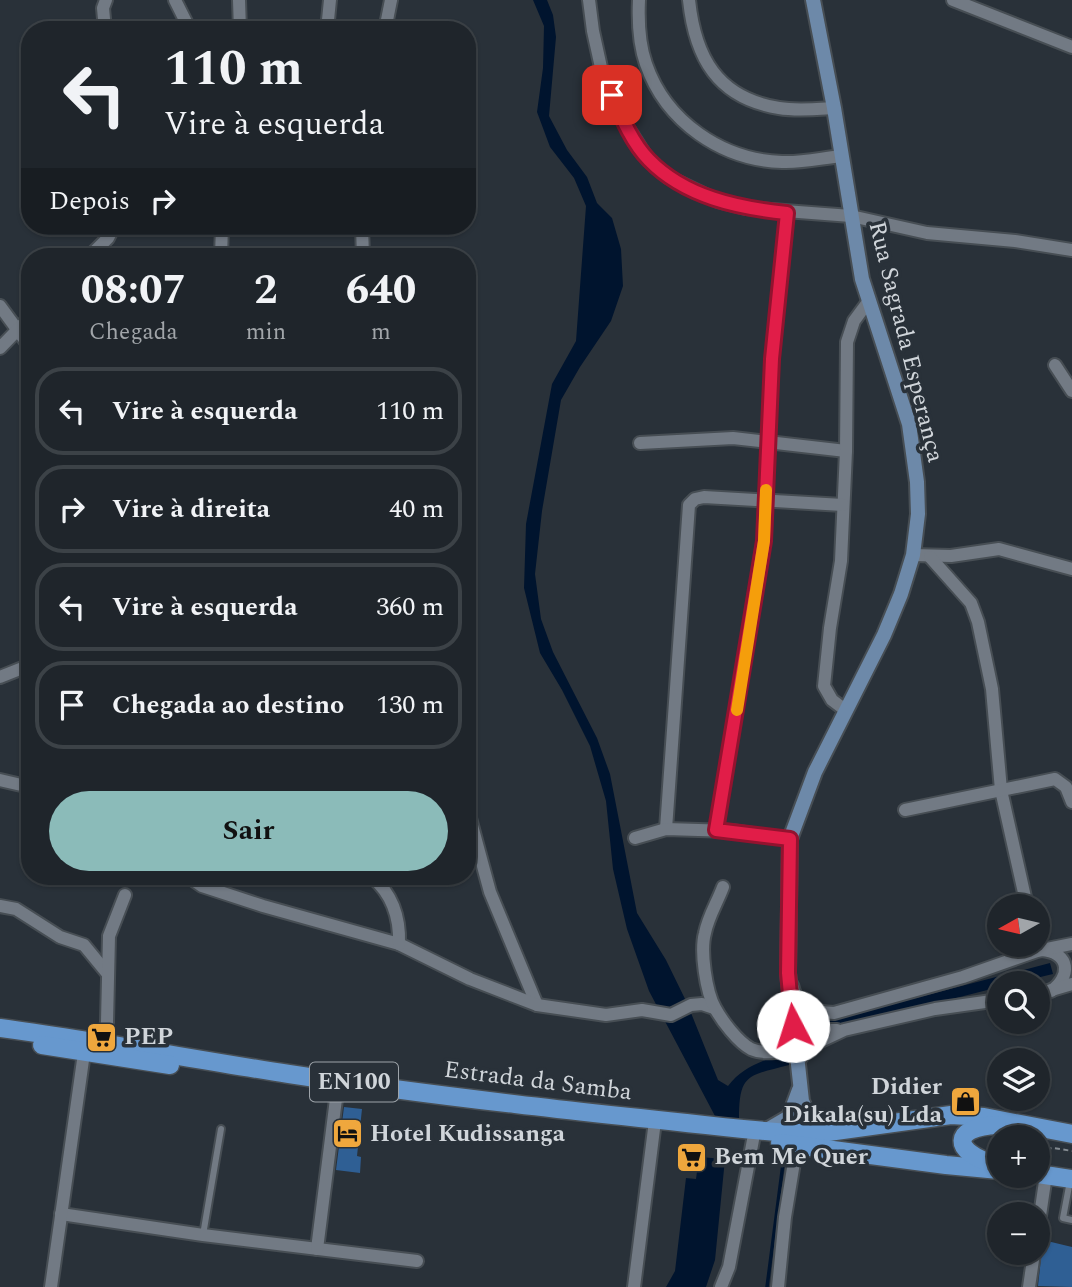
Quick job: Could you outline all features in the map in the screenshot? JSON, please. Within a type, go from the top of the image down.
[{"type":"main road","name":"Estrada da Samba","points":[[0,1028],[103,1042],[290,1074],[750,1135],[946,1165],[987,1167]]},
{"type":"main road","name":"Estrada da Samba","points":[[0,1038],[337,1091],[654,1129],[709,1131]]},
{"type":"main road","name":"Estrada da Samba","points":[[750,1135],[833,1131],[950,1115],[969,1115],[1072,1134]]},
{"type":"main road","points":[[988,1125],[1022,1124]]},
{"type":"main road","points":[[987,1125],[972,1128],[965,1133],[962,1141],[968,1153],[987,1163]]},
{"type":"main road","points":[[1050,1172],[1071,1179]]},
{"type":"street","points":[[104,21],[103,8],[106,0]]},
{"type":"street","points":[[175,0],[186,21]]},
{"type":"street","points":[[239,0],[240,21]]},
{"type":"street","points":[[328,21],[330,0]]},
{"type":"street","points":[[387,21],[391,0]]},
{"type":"street","points":[[589,0],[602,72],[621,117],[647,158],[668,177],[718,201],[746,208],[851,216],[927,233],[1005,239],[1072,250]]},
{"type":"street","points":[[639,0],[645,63],[657,89],[675,115],[700,136],[726,149],[755,158],[783,162],[842,156]]},
{"type":"street","points":[[689,0],[697,44],[705,62],[731,89],[748,99],[779,108],[834,108]]},
{"type":"street","name":"Rua Sagrada Esperança","points":[[813,0],[868,302],[901,399],[914,452],[918,514],[913,555],[901,594],[884,635],[815,772],[790,839],[788,973],[802,1101],[819,1128],[833,1131]]},
{"type":"street","points":[[953,0],[1072,47]]},
{"type":"street","points":[[716,830],[764,541],[772,359],[787,213]]},
{"type":"street","points":[[845,709],[832,700],[824,685],[841,561],[847,342],[854,321],[868,302]]},
{"type":"street","points":[[0,306],[21,336]]},
{"type":"street","points":[[0,348],[21,325]]},
{"type":"street","points":[[1055,365],[1072,391]]},
{"type":"street","points":[[640,443],[733,438],[846,451]]},
{"type":"street","points":[[666,829],[689,505],[695,499],[704,497],[843,505]]},
{"type":"street","points":[[913,555],[930,557],[999,549],[1072,569]]},
{"type":"street","points":[[930,557],[971,603],[978,622],[992,689],[1002,790],[1024,894]]},
{"type":"street","points":[[0,677],[21,669]]},
{"type":"street","points":[[905,810],[1055,779],[1066,787],[1072,802]]},
{"type":"street","points":[[0,780],[21,785]]},
{"type":"street","points":[[635,838],[666,829],[716,830],[790,839]]},
{"type":"street","points":[[476,840],[490,892],[537,1004]]},
{"type":"street","points":[[201,885],[263,906],[399,944],[470,979],[537,1004],[606,1015],[642,1010],[671,1015],[708,1004],[751,1049],[796,1057],[810,1046],[844,1030],[935,1009],[987,1002]]},
{"type":"street","points":[[382,885],[397,914],[399,944]]},
{"type":"street","points":[[714,1008],[703,943],[708,921],[723,887]]},
{"type":"street","points":[[103,1042],[107,1022],[109,936],[125,895]]},
{"type":"street","points":[[0,906],[16,909],[60,937],[83,945],[107,973]]},
{"type":"street","points":[[1050,947],[1072,944]]},
{"type":"street","points":[[1050,951],[1056,953],[1063,962],[1065,974],[1062,981],[1050,989]]},
{"type":"street","points":[[788,973],[793,992],[799,1001],[817,1012],[834,1013],[962,977],[1014,957]]},
{"type":"street","points":[[1050,991],[1072,984]]},
{"type":"street","points":[[791,1001],[795,1011],[816,1030],[844,1030]]},
{"type":"street","points":[[51,1287],[84,1053]]},
{"type":"street","points":[[720,1287],[729,1267],[736,1236],[750,1135],[777,1126],[789,1117],[800,1086]]},
{"type":"street","points":[[317,1250],[337,1091]]},
{"type":"street","points":[[634,1287],[654,1129]]},
{"type":"street","points":[[778,1287],[785,1217],[797,1144]]},
{"type":"street","points":[[61,1214],[203,1235],[417,1261]]},
{"type":"street","points":[[1029,1287],[1032,1265]]},
{"type":"lane","points":[[203,1235],[221,1129]]},
{"type":"lane","points":[[1071,1179],[1063,1218],[1072,1220]]},
{"type":"path","points":[[1050,1148],[1072,1151]]},
{"type":"water","points":[[533,0],[547,0],[553,15],[556,37],[549,116],[567,150],[587,177],[597,203],[612,218],[621,249],[623,286],[611,321],[561,400],[542,511],[535,574],[541,619],[553,652],[597,738],[610,774],[637,913],[666,960],[687,1003],[718,1080],[728,1086],[740,1073],[788,1052],[789,1065],[748,1079],[741,1094],[739,1120],[715,1116],[649,991],[627,929],[613,869],[606,801],[590,746],[540,653],[524,588],[526,524],[552,384],[576,341],[586,206],[574,178],[550,147],[537,112],[543,68],[544,26]]},
{"type":"water","points":[[1050,963],[1053,974],[1050,975],[1050,971],[1019,971]]},
{"type":"water","points":[[987,979],[987,990],[831,1030],[828,1021]]},
{"type":"water","points":[[699,1157],[725,1159],[715,1260],[706,1287],[666,1287],[675,1271],[686,1178],[696,1179]]},
{"type":"building","name":"Hotel Kudissanga","points":[[344,1107],[362,1109],[357,1156],[361,1157],[360,1173],[336,1170]]},
{"type":"building","points":[[1050,1242],[1072,1247],[1072,1287],[1038,1286],[1040,1265],[1050,1265]]},
{"type":"waterway","points":[[767,1287],[783,1164]]},
{"type":"slow traffic","points":[[737,710],[764,541],[766,490]]},
{"type":"place","name":"PEP","points":[[101,1037]]},
{"type":"place","name":"Didier Dikala(su) Lda","points":[[965,1101]]},
{"type":"place","name":"Hotel Kudissanga","points":[[347,1134]]},
{"type":"place","name":"Bem Me Quer","points":[[691,1157]]},
{"type":"route","points":[[612,95],[621,117],[647,158],[668,177],[718,201],[787,213],[772,359],[764,541],[716,830],[790,839],[788,973],[793,1026]]}]
